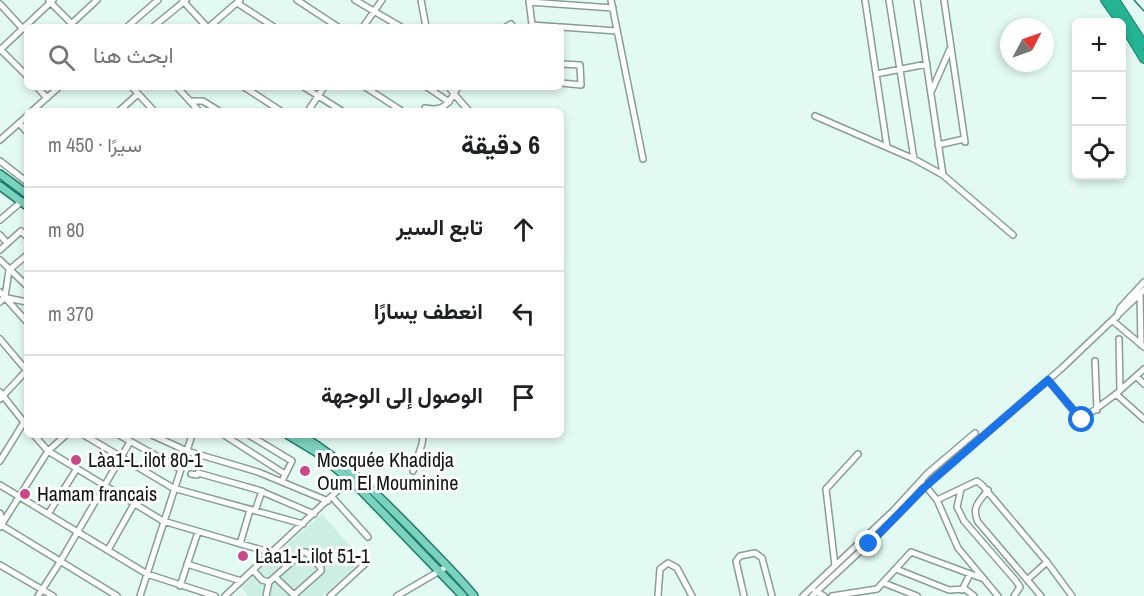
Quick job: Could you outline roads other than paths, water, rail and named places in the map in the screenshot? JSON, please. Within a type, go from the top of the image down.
[{"type":"highway","points":[[1106,0],[1118,18]]},
{"type":"highway","points":[[1115,0],[1144,45]]},
{"type":"highway","points":[[1126,31],[1144,59]]},
{"type":"main road","points":[[0,174],[24,192]]},
{"type":"main road","points":[[0,186],[24,203]]},
{"type":"main road","points":[[293,438],[353,477],[463,596]]},
{"type":"main road","points":[[306,438],[324,449],[448,566],[474,596]]},
{"type":"street","points":[[70,24],[97,0]]},
{"type":"street","points":[[130,24],[158,0]]},
{"type":"street","points":[[297,0],[333,24]]},
{"type":"street","points":[[355,0],[396,24]]},
{"type":"street","points":[[365,24],[382,0]]},
{"type":"street","points":[[421,0],[425,24]]},
{"type":"street","points":[[611,0],[643,159]]},
{"type":"street","points":[[865,0],[887,147]]},
{"type":"street","points":[[889,0],[914,159]]},
{"type":"street","points":[[917,0],[943,175]]},
{"type":"street","points":[[938,145],[965,141],[944,0]]},
{"type":"street","points":[[28,24],[51,1],[68,24]]},
{"type":"street","points":[[157,24],[184,1],[205,24]]},
{"type":"street","points":[[212,24],[239,1],[270,24]]},
{"type":"street","points":[[532,24],[529,1],[613,8]]},
{"type":"street","points":[[0,4],[23,29],[1,50],[24,70]]},
{"type":"street","points":[[564,27],[617,31]]},
{"type":"street","points":[[931,92],[951,48]]},
{"type":"street","points":[[564,63],[580,65],[581,85],[564,83]]},
{"type":"street","points":[[876,74],[927,64]]},
{"type":"street","points":[[40,90],[47,98]]},
{"type":"street","points":[[35,108],[56,90]]},
{"type":"street","points":[[135,90],[151,108]]},
{"type":"street","points":[[180,90],[196,108]]},
{"type":"street","points":[[249,90],[276,108]]},
{"type":"street","points":[[309,90],[337,108]]},
{"type":"street","points":[[310,108],[322,90]]},
{"type":"street","points":[[370,90],[397,108]]},
{"type":"street","points":[[431,90],[449,102]]},
{"type":"street","points":[[451,90],[466,108]]},
{"type":"street","points":[[442,108],[456,90]]},
{"type":"street","points":[[122,108],[138,93]]},
{"type":"street","points":[[190,102],[203,101],[214,108]]},
{"type":"street","points":[[815,116],[914,159],[943,175],[1013,235]]},
{"type":"street","points":[[0,140],[24,119]]},
{"type":"street","points":[[19,123],[24,129]]},
{"type":"street","points":[[0,161],[24,180]]},
{"type":"street","points":[[0,220],[24,203]]},
{"type":"street","points":[[0,250],[21,231],[24,234]]},
{"type":"street","points":[[0,235],[7,243]]},
{"type":"street","points":[[0,302],[5,297],[9,270],[24,258]]},
{"type":"street","points":[[0,261],[24,283]]},
{"type":"street","points":[[814,594],[926,486],[1115,319],[1120,308],[1142,288]]},
{"type":"street","points":[[1142,288],[1142,346]]},
{"type":"street","points":[[0,292],[24,319]]},
{"type":"street","points":[[5,297],[24,301]]},
{"type":"street","points":[[1115,319],[1142,346]]},
{"type":"street","points":[[0,339],[24,367]]},
{"type":"street","points":[[1119,339],[1118,392],[1144,419]]},
{"type":"street","points":[[1095,361],[1097,410]]},
{"type":"street","points":[[1048,380],[1082,420],[1097,410],[1144,369]]},
{"type":"street","points":[[24,374],[1,395],[24,423]]},
{"type":"street","points":[[1136,376],[1144,384]]},
{"type":"street","points":[[0,461],[24,425]]},
{"type":"street","points":[[802,596],[866,542],[921,480],[975,433]]},
{"type":"street","points":[[37,438],[48,451],[76,470],[163,520],[272,553]]},
{"type":"street","points":[[1,525],[48,451],[63,438]]},
{"type":"street","points":[[89,438],[173,488],[303,524]]},
{"type":"street","points":[[124,438],[180,469]]},
{"type":"street","points":[[159,438],[187,451],[330,499],[369,537]]},
{"type":"street","points":[[140,596],[173,488],[191,438]]},
{"type":"street","points":[[229,438],[285,474]]},
{"type":"street","points":[[254,438],[292,461],[282,481]]},
{"type":"street","points":[[413,471],[423,438]]},
{"type":"street","points":[[38,596],[130,442]]},
{"type":"street","points":[[835,566],[826,489],[858,454]]},
{"type":"street","points":[[48,514],[76,470]]},
{"type":"street","points":[[191,474],[197,476],[198,473],[262,491],[314,514]]},
{"type":"street","points":[[225,596],[353,477]]},
{"type":"street","points":[[921,480],[937,500],[958,548],[997,596]]},
{"type":"street","points":[[937,500],[976,481],[988,490],[1072,596]]},
{"type":"street","points":[[0,485],[147,574],[215,596]]},
{"type":"street","points":[[961,489],[957,501],[961,514],[1020,587],[1014,596]]},
{"type":"street","points":[[988,490],[974,513],[978,522],[1041,596]]},
{"type":"street","points":[[240,544],[262,491]]},
{"type":"street","points":[[108,550],[134,504]]},
{"type":"street","points":[[0,513],[1,525]]},
{"type":"street","points":[[1,525],[117,596]]},
{"type":"street","points":[[180,585],[198,532]]},
{"type":"street","points":[[266,596],[269,582],[303,552],[314,560],[321,571],[294,595],[275,577]]},
{"type":"street","points":[[832,596],[877,590],[911,552],[984,579]]},
{"type":"street","points":[[744,596],[736,561],[740,556],[752,553],[757,553],[762,558],[772,596]]},
{"type":"street","points":[[1028,579],[1047,562]]},
{"type":"street","points":[[659,595],[660,569],[671,563],[677,568],[692,596]]},
{"type":"street","points":[[187,564],[241,581]]},
{"type":"street","points":[[330,596],[365,564]]},
{"type":"street","points":[[0,565],[53,596]]},
{"type":"street","points":[[398,596],[448,566]]},
{"type":"street","points":[[896,569],[949,590],[965,589],[974,596]]},
{"type":"street","points":[[253,570],[262,580],[269,582]]},
{"type":"street","points":[[962,590],[970,574]]},
{"type":"street","points":[[884,583],[917,596]]},
{"type":"street","points":[[811,588],[814,594]]},
{"type":"street","points":[[814,594],[824,596]]},
{"type":"waterway","points":[[1134,0],[1144,11]]},
{"type":"place","name":"Làa1-L.ilot 80-1","points":[[76,460]]},
{"type":"place","name":"Mosquée Khadidja Oum El Mouminine","points":[[305,471]]},
{"type":"place","name":"Hamam francais","points":[[25,494]]},
{"type":"place","name":"Làa1-L.ilot 51-1","points":[[243,556]]}]
